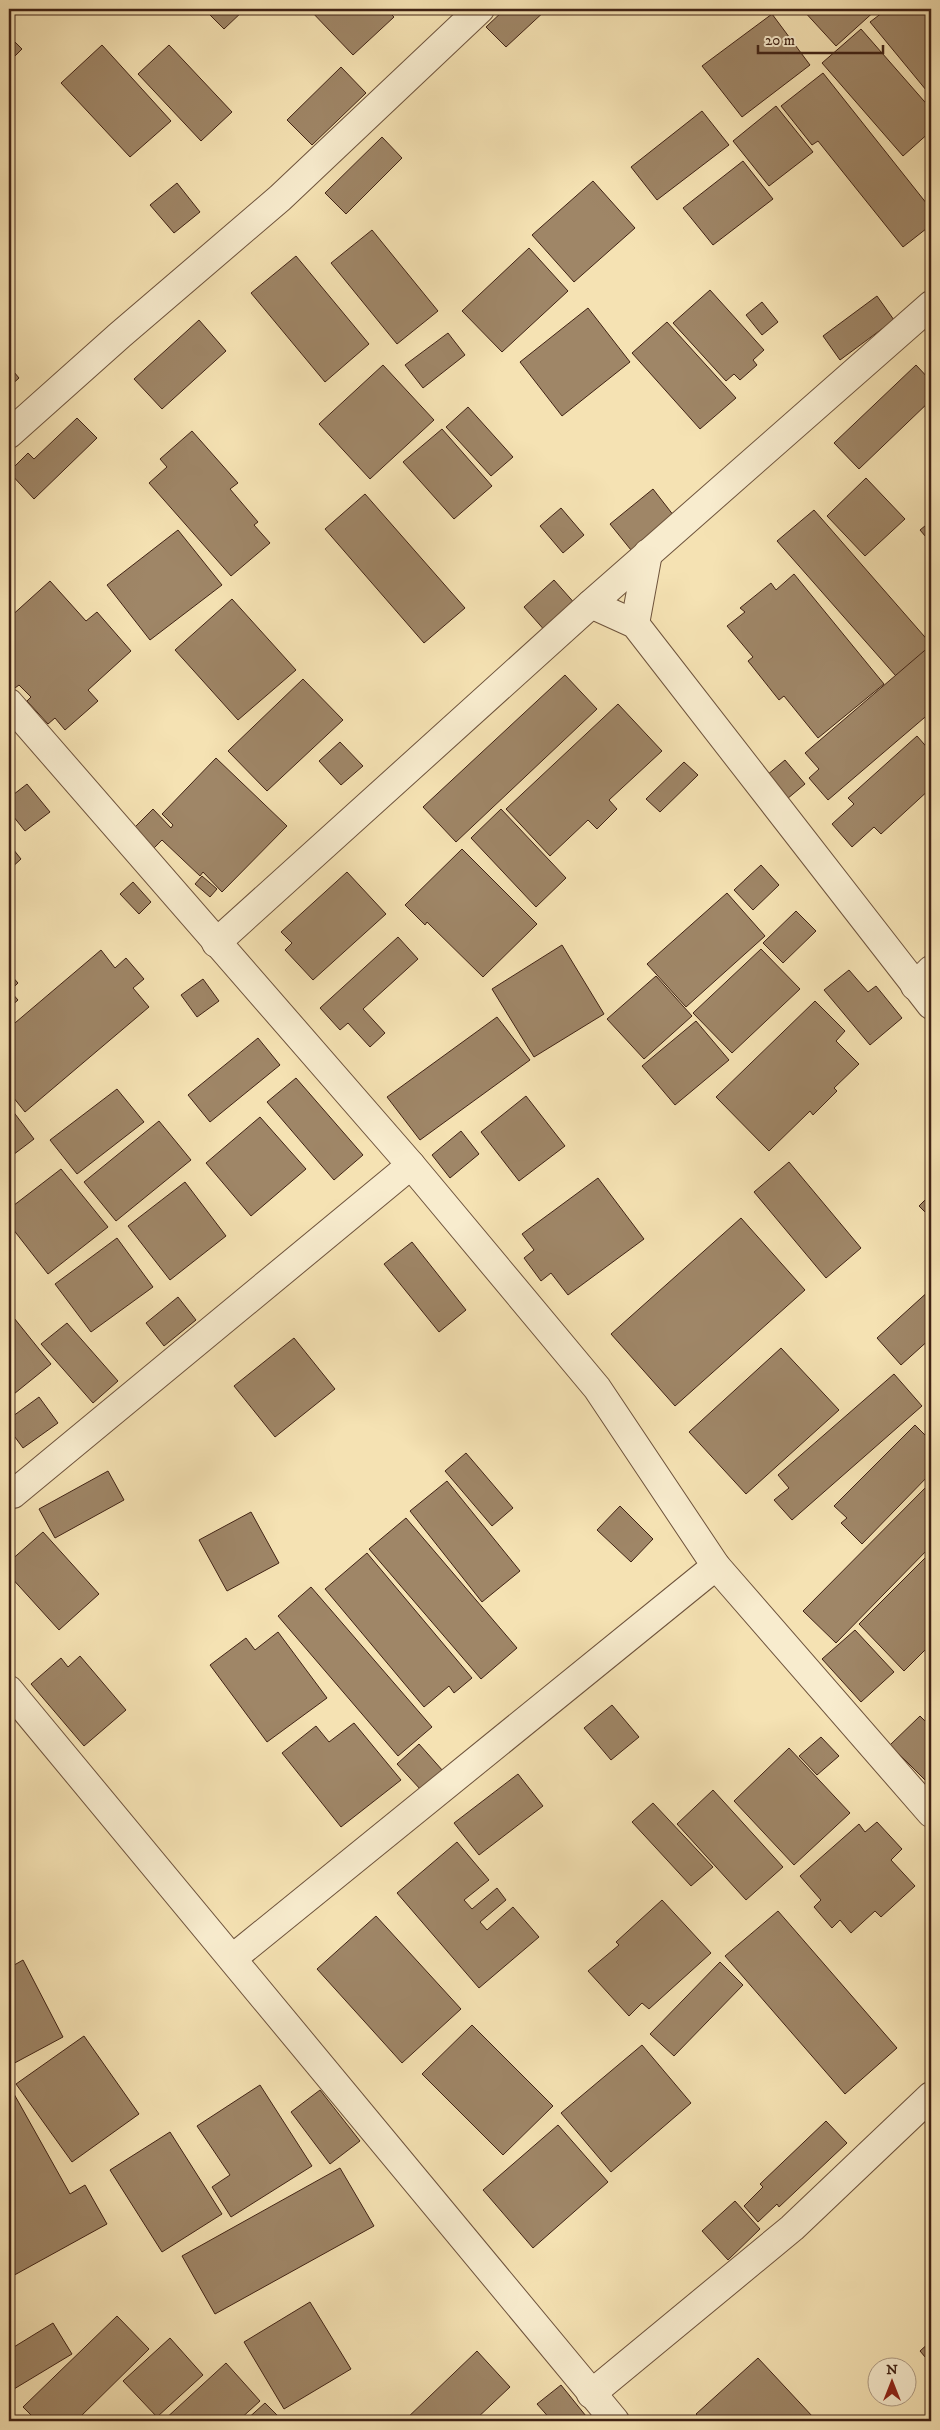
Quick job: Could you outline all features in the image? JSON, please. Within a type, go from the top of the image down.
[{"type":"street","points":[[9,434],[120,335],[280,198],[480,9]]},
{"type":"street","points":[[216,943],[590,604],[931,305]]},
{"type":"street","points":[[635,624],[648,553]]},
{"type":"street","points":[[590,604],[635,624],[926,987]]},
{"type":"street","points":[[9,703],[411,1165],[597,1388],[716,1566],[931,1813]]},
{"type":"street","points":[[10,1494],[411,1165]]},
{"type":"street","points":[[233,1958],[716,1566]]},
{"type":"street","points":[[9,1690],[233,1958],[590,2394],[615,2421]]},
{"type":"street","points":[[590,2394],[792,2228],[931,2096]]},
{"type":"building","points":[[204,9],[245,9],[224,29]]},
{"type":"building","points":[[309,9],[386,9],[394,17],[353,55]]},
{"type":"building","points":[[505,9],[547,9],[506,47],[486,27]]},
{"type":"building","points":[[802,9],[877,9],[836,46]]},
{"type":"building","points":[[887,9],[926,9],[931,15],[931,96],[870,22]]},
{"type":"building","points":[[772,14],[810,65],[742,117],[702,66]]},
{"type":"building","points":[[861,29],[931,109],[931,131],[903,156],[822,63]]},
{"type":"building","points":[[9,36],[22,49],[9,62]]},
{"type":"building","points":[[102,45],[171,121],[130,157],[61,83]]},
{"type":"building","points":[[169,45],[232,112],[201,141],[138,74]]},
{"type":"building","points":[[341,67],[366,93],[312,145],[287,120]]},
{"type":"building","points":[[823,73],[931,209],[931,225],[903,247],[818,141],[812,145],[781,106]]},
{"type":"building","points":[[776,106],[813,152],[769,186],[733,141]]},
{"type":"building","points":[[702,111],[729,145],[657,200],[631,167]]},
{"type":"building","points":[[382,137],[402,158],[346,214],[325,193]]},
{"type":"building","points":[[743,161],[773,199],[713,245],[683,208]]},
{"type":"building","points":[[593,181],[635,228],[574,282],[532,235]]},
{"type":"building","points":[[177,183],[200,212],[174,233],[150,205]]},
{"type":"building","points":[[372,230],[438,311],[397,344],[331,263]]},
{"type":"building","points":[[529,248],[568,291],[502,352],[462,311]]},
{"type":"building","points":[[296,256],[369,344],[325,382],[251,293]]},
{"type":"building","points":[[710,290],[764,350],[753,360],[757,365],[740,380],[734,374],[726,381],[673,323]]},
{"type":"building","points":[[877,296],[894,320],[840,360],[823,336]]},
{"type":"building","points":[[762,302],[778,322],[762,335],[746,315]]},
{"type":"building","points":[[588,308],[630,362],[562,416],[520,362]]},
{"type":"building","points":[[199,320],[226,351],[162,409],[134,379]]},
{"type":"building","points":[[667,322],[736,398],[700,429],[632,353]]},
{"type":"building","points":[[448,333],[465,355],[423,388],[405,365]]},
{"type":"building","points":[[383,365],[434,420],[370,479],[319,424]]},
{"type":"building","points":[[916,365],[931,381],[931,400],[859,469],[834,443]]},
{"type":"building","points":[[9,366],[19,378],[9,387]]},
{"type":"building","points":[[468,407],[513,457],[491,476],[446,427]]},
{"type":"building","points":[[77,418],[97,438],[34,499],[9,472],[28,453],[34,459]]},
{"type":"building","points":[[442,429],[492,486],[454,519],[403,462]]},
{"type":"building","points":[[192,431],[238,483],[230,489],[258,522],[254,525],[270,543],[231,576],[149,483],[167,467],[160,459]]},
{"type":"building","points":[[866,478],[905,519],[865,556],[827,516]]},
{"type":"building","points":[[653,489],[674,516],[631,550],[610,524]]},
{"type":"building","points":[[365,494],[465,608],[424,643],[325,529]]},
{"type":"building","points":[[561,508],[584,535],[563,553],[540,526]]},
{"type":"building","points":[[814,510],[931,644],[931,660],[903,684],[777,541]]},
{"type":"building","points":[[931,521],[931,543],[920,530]]},
{"type":"building","points":[[178,530],[222,585],[150,640],[107,585]]},
{"type":"building","points":[[794,574],[884,684],[818,738],[784,696],[779,700],[748,661],[753,657],[727,626],[745,612],[740,608],[771,583],[776,590]]},
{"type":"building","points":[[554,580],[577,606],[547,633],[524,607]]},
{"type":"building","points":[[50,581],[86,621],[97,612],[131,651],[88,690],[98,701],[65,730],[55,718],[48,724],[27,701],[31,697],[19,685],[15,688],[9,681],[9,618]]},
{"type":"building","points":[[232,599],[296,670],[238,720],[175,650]]},
{"type":"building","points":[[931,645],[931,712],[828,800],[809,778],[819,769],[805,753]]},
{"type":"building","points":[[565,675],[597,709],[456,842],[423,807]]},
{"type":"building","points":[[303,679],[343,720],[267,791],[228,751]]},
{"type":"building","points":[[618,704],[662,751],[609,800],[617,809],[597,829],[588,820],[550,856],[506,809]]},
{"type":"building","points":[[917,736],[931,752],[931,788],[881,834],[874,827],[852,847],[832,824],[854,804],[848,798]]},
{"type":"building","points":[[340,742],[363,766],[341,785],[319,761]]},
{"type":"building","points":[[216,758],[287,826],[222,892],[203,872],[200,876],[162,840],[148,854],[128,834],[153,809],[171,828],[173,825],[162,814]]},
{"type":"building","points":[[785,760],[805,784],[781,804],[761,780]]},
{"type":"building","points":[[684,762],[698,775],[660,812],[646,799]]},
{"type":"building","points":[[27,784],[50,812],[25,831],[9,811],[9,798]]},
{"type":"building","points":[[501,809],[566,878],[536,907],[471,838]]},
{"type":"building","points":[[9,844],[21,859],[9,870]]},
{"type":"building","points":[[462,849],[537,924],[483,977],[427,922],[425,925],[405,905]]},
{"type":"building","points":[[761,865],[779,885],[753,910],[734,890]]},
{"type":"building","points":[[347,872],[386,914],[313,980],[285,950],[292,943],[281,932]]},
{"type":"building","points":[[202,876],[217,889],[210,897],[195,884]]},
{"type":"building","points":[[133,882],[151,902],[139,914],[120,894]]},
{"type":"building","points":[[727,893],[765,936],[686,1007],[647,964]]},
{"type":"building","points":[[796,911],[816,931],[783,963],[763,943]]},
{"type":"building","points":[[398,937],[418,959],[363,1009],[385,1033],[370,1047],[348,1023],[340,1030],[320,1008]]},
{"type":"building","points":[[562,945],[604,1014],[534,1057],[492,989]]},
{"type":"building","points":[[761,949],[800,989],[732,1053],[693,1013]]},
{"type":"building","points":[[101,950],[115,968],[126,958],[144,979],[133,988],[149,1007],[25,1112],[9,1092],[9,1028]]},
{"type":"building","points":[[849,970],[868,992],[876,986],[902,1018],[870,1045],[824,990]]},
{"type":"building","points":[[9,973],[18,983],[10,991],[18,1000],[9,1008]]},
{"type":"building","points":[[656,976],[692,1016],[644,1059],[607,1019]]},
{"type":"building","points":[[203,979],[219,1001],[197,1017],[181,995]]},
{"type":"building","points":[[815,1001],[845,1031],[836,1041],[859,1064],[834,1088],[837,1091],[813,1115],[810,1111],[769,1151],[716,1097]]},
{"type":"building","points":[[497,1017],[530,1060],[420,1140],[387,1097]]},
{"type":"building","points":[[696,1021],[729,1060],[675,1105],[642,1066]]},
{"type":"building","points":[[258,1038],[280,1065],[210,1122],[188,1095]]},
{"type":"building","points":[[296,1078],[363,1155],[334,1180],[267,1102]]},
{"type":"building","points":[[117,1089],[144,1122],[77,1174],[50,1140]]},
{"type":"building","points":[[526,1096],[565,1146],[519,1181],[481,1132]]},
{"type":"building","points":[[9,1106],[34,1139],[9,1158]]},
{"type":"building","points":[[260,1117],[306,1169],[251,1216],[206,1163]]},
{"type":"building","points":[[159,1121],[191,1160],[116,1221],[84,1182]]},
{"type":"building","points":[[461,1131],[479,1154],[450,1178],[432,1155]]},
{"type":"building","points":[[789,1162],[861,1248],[826,1278],[754,1192]]},
{"type":"building","points":[[61,1169],[108,1227],[48,1274],[9,1224],[9,1209]]},
{"type":"building","points":[[598,1178],[644,1239],[568,1295],[551,1273],[541,1281],[524,1258],[534,1250],[522,1234]]},
{"type":"building","points":[[185,1182],[226,1236],[170,1280],[128,1226]]},
{"type":"building","points":[[931,1194],[931,1218],[919,1206]]},
{"type":"building","points":[[741,1218],[805,1290],[675,1406],[611,1334]]},
{"type":"building","points":[[117,1238],[153,1287],[91,1332],[55,1284]]},
{"type":"building","points":[[412,1242],[466,1310],[439,1332],[384,1264]]},
{"type":"building","points":[[931,1289],[931,1338],[901,1365],[877,1338]]},
{"type":"building","points":[[178,1297],[196,1320],[164,1346],[146,1323]]},
{"type":"building","points":[[9,1314],[51,1364],[9,1398]]},
{"type":"building","points":[[67,1323],[118,1381],[93,1403],[41,1344]]},
{"type":"building","points":[[294,1338],[335,1389],[275,1437],[234,1386]]},
{"type":"building","points":[[781,1348],[839,1410],[746,1494],[689,1432]]},
{"type":"building","points":[[894,1374],[922,1406],[792,1520],[774,1500],[789,1488],[778,1475]]},
{"type":"building","points":[[39,1397],[58,1423],[23,1448],[9,1429],[9,1419]]},
{"type":"building","points":[[915,1425],[931,1441],[931,1473],[862,1544],[841,1523],[847,1518],[834,1506]]},
{"type":"building","points":[[466,1453],[513,1508],[492,1526],[445,1471]]},
{"type":"building","points":[[108,1471],[124,1500],[55,1538],[39,1509]]},
{"type":"building","points":[[447,1481],[520,1571],[482,1602],[410,1511]]},
{"type":"building","points":[[931,1482],[931,1546],[836,1643],[803,1611]]},
{"type":"building","points":[[620,1506],[653,1539],[631,1562],[597,1530]]},
{"type":"building","points":[[251,1512],[279,1563],[227,1591],[199,1540]]},
{"type":"building","points":[[406,1518],[517,1648],[481,1679],[369,1549]]},
{"type":"building","points":[[43,1532],[99,1594],[59,1630],[9,1575],[9,1562]]},
{"type":"building","points":[[931,1552],[931,1644],[904,1671],[859,1624]]},
{"type":"building","points":[[367,1553],[472,1678],[454,1693],[449,1686],[424,1707],[325,1589]]},
{"type":"building","points":[[311,1587],[432,1727],[398,1756],[278,1616]]},
{"type":"building","points":[[855,1630],[894,1672],[861,1702],[822,1659]]},
{"type":"building","points":[[278,1632],[327,1698],[267,1742],[210,1665],[246,1638],[255,1650]]},
{"type":"building","points":[[80,1656],[126,1710],[84,1746],[31,1684],[61,1658],[68,1667]]},
{"type":"building","points":[[612,1705],[639,1737],[611,1760],[584,1728]]},
{"type":"building","points":[[920,1716],[931,1727],[931,1786],[890,1745]]},
{"type":"building","points":[[354,1723],[401,1780],[341,1827],[282,1753],[316,1726],[329,1742]]},
{"type":"building","points":[[821,1737],[839,1756],[817,1775],[799,1756]]},
{"type":"building","points":[[419,1744],[443,1771],[421,1790],[397,1764]]},
{"type":"building","points":[[789,1748],[850,1813],[794,1865],[734,1801]]},
{"type":"building","points":[[518,1774],[543,1806],[479,1855],[454,1823]]},
{"type":"building","points":[[713,1790],[783,1867],[746,1900],[677,1824]]},
{"type":"building","points":[[653,1803],[713,1867],[691,1886],[632,1822]]},
{"type":"building","points":[[877,1822],[902,1849],[891,1860],[915,1886],[881,1917],[875,1911],[851,1933],[840,1920],[832,1928],[814,1907],[821,1900],[800,1876],[859,1824],[865,1832]]},
{"type":"building","points":[[457,1842],[489,1880],[464,1900],[472,1909],[497,1888],[506,1900],[480,1922],[487,1930],[513,1907],[539,1937],[479,1988],[397,1893]]},
{"type":"building","points":[[662,1900],[711,1953],[649,2009],[642,2003],[629,2016],[588,1971],[619,1945],[616,1942]]},
{"type":"building","points":[[778,1911],[897,2048],[845,2094],[725,1956]]},
{"type":"building","points":[[376,1916],[461,2009],[402,2063],[317,1969]]},
{"type":"building","points":[[23,1960],[63,2037],[9,2066],[9,1968]]},
{"type":"building","points":[[720,1962],[743,1985],[674,2056],[650,2034]]},
{"type":"building","points":[[472,2025],[553,2106],[503,2155],[422,2074]]},
{"type":"building","points":[[84,2036],[139,2114],[72,2162],[16,2084]]},
{"type":"building","points":[[642,2045],[691,2103],[611,2172],[561,2113]]},
{"type":"building","points":[[260,2085],[312,2166],[231,2217],[212,2187],[230,2175],[197,2126]]},
{"type":"building","points":[[320,2090],[360,2141],[330,2164],[291,2112]]},
{"type":"building","points":[[14,2094],[70,2194],[85,2185],[107,2224],[9,2278],[9,2097]]},
{"type":"building","points":[[826,2121],[847,2143],[779,2207],[777,2204],[758,2222],[744,2206],[763,2187],[760,2184]]},
{"type":"building","points":[[558,2125],[608,2182],[533,2248],[483,2190]]},
{"type":"building","points":[[170,2132],[222,2214],[162,2252],[110,2170]]},
{"type":"building","points":[[340,2168],[374,2226],[215,2314],[182,2256]]},
{"type":"building","points":[[735,2201],[760,2229],[728,2260],[702,2231]]},
{"type":"building","points":[[310,2302],[351,2369],[284,2409],[244,2342]]},
{"type":"building","points":[[117,2316],[149,2349],[76,2421],[37,2421],[23,2407]]},
{"type":"building","points":[[53,2323],[72,2354],[9,2392],[9,2350]]},
{"type":"building","points":[[170,2338],[203,2375],[157,2417],[123,2381]]},
{"type":"building","points":[[931,2341],[931,2364],[920,2351]]},
{"type":"building","points":[[477,2351],[510,2387],[474,2421],[404,2421]]},
{"type":"building","points":[[758,2358],[813,2417],[808,2421],[703,2421],[696,2414]]},
{"type":"building","points":[[226,2363],[260,2401],[238,2421],[163,2421]]},
{"type":"building","points":[[561,2385],[590,2421],[552,2421],[537,2404]]},
{"type":"building","points":[[265,2403],[283,2421],[245,2421]]}]
